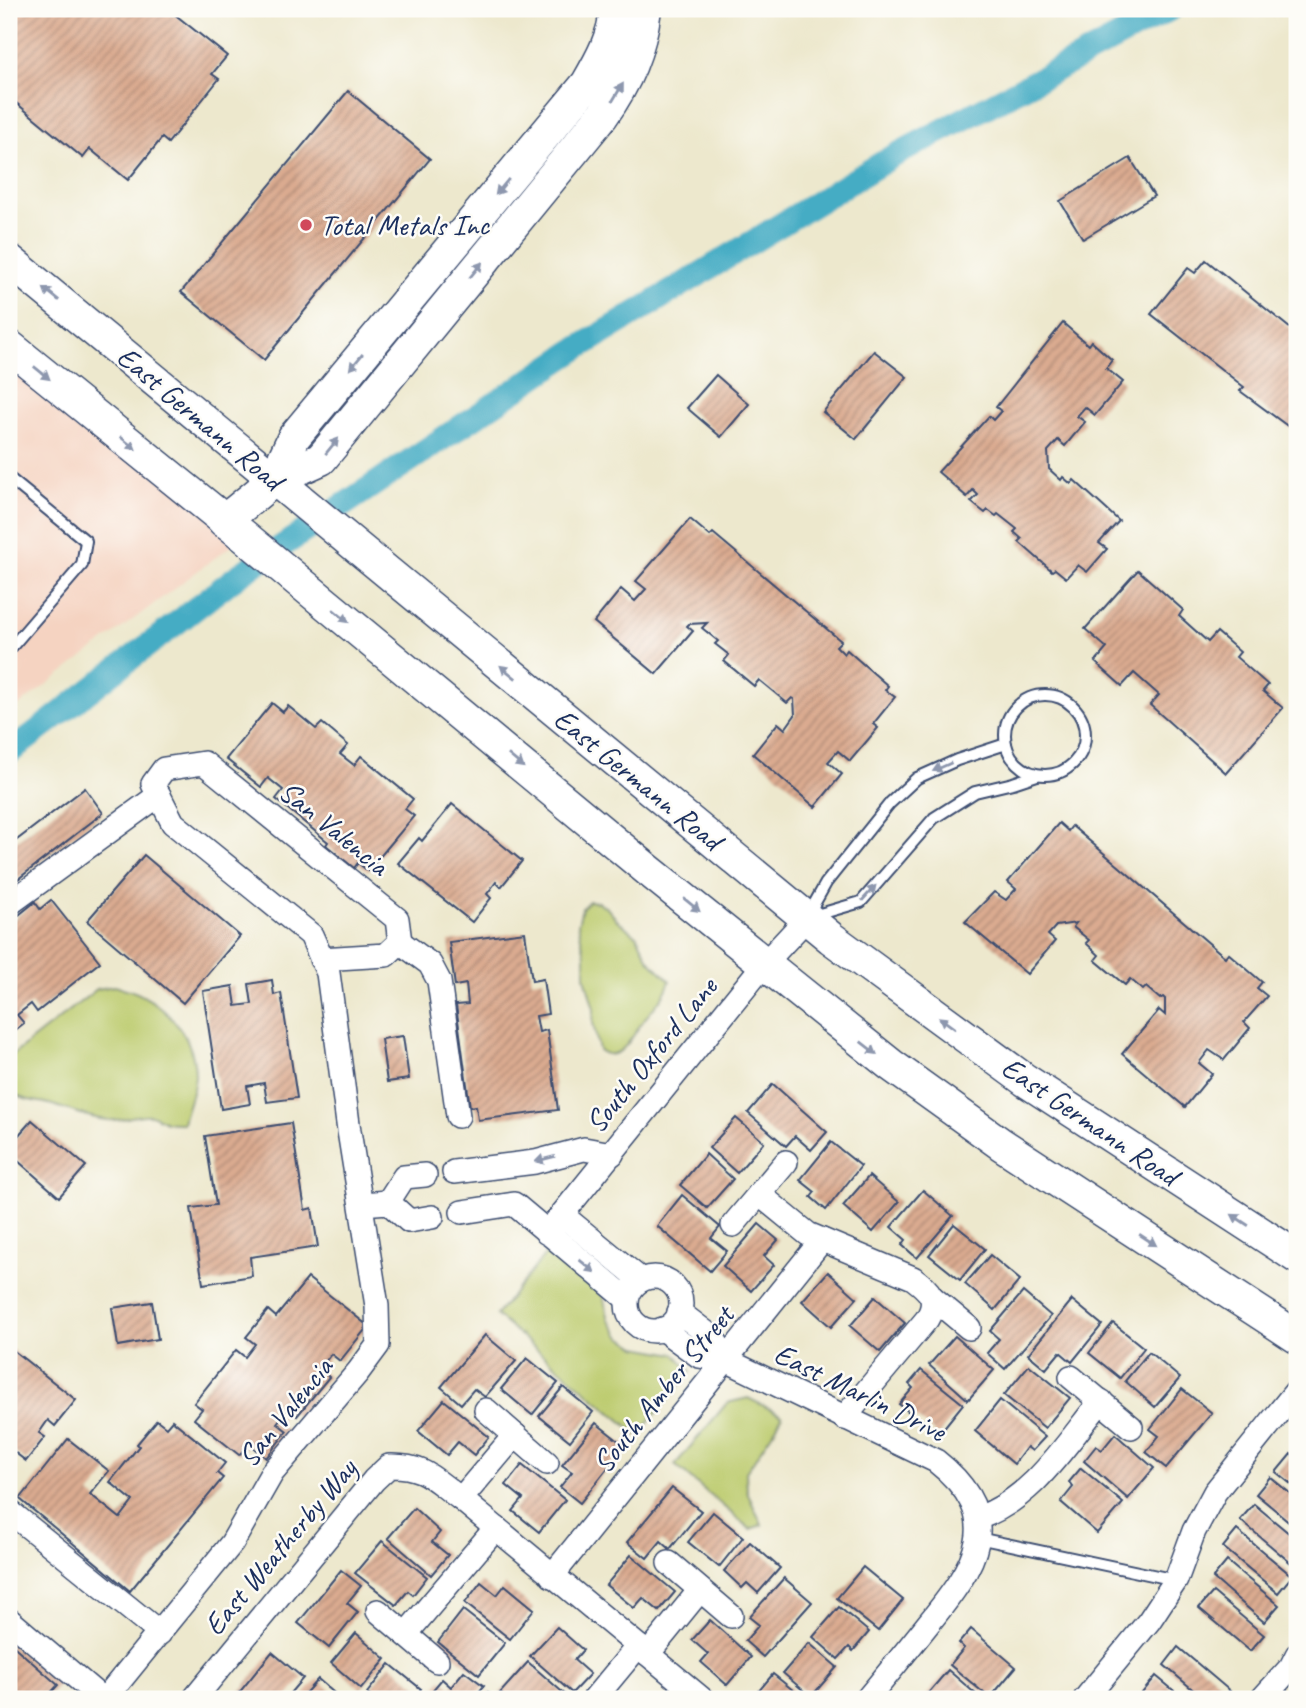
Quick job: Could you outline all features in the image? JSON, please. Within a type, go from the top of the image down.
[{"type":"main road","points":[[234,529],[274,480],[294,437],[587,84],[604,56],[615,25],[615,9]]},
{"type":"main road","points":[[274,480],[321,459],[558,170],[619,92],[634,62],[645,9]]},
{"type":"main road","points":[[533,149],[558,170]]},
{"type":"main road","name":"East Germann Road","points":[[9,260],[831,938],[1025,1080],[1297,1257]]},
{"type":"main road","points":[[9,346],[648,870],[891,1065],[1001,1144],[1297,1337]]},
{"type":"street","name":"San Valencia","points":[[9,1620],[104,1699],[232,1543],[272,1473],[378,1345],[377,1306],[349,1131],[328,973],[311,935],[173,822],[153,784],[163,769],[204,763],[397,919],[400,942]]},
{"type":"street","points":[[9,904],[159,795]]},
{"type":"street","name":"South Oxford Lane","points":[[547,1233],[765,963],[807,918]]},
{"type":"street","points":[[321,959],[386,955],[400,942],[430,964],[439,981],[458,1116]]},
{"type":"street","points":[[454,1172],[535,1162],[584,1149],[612,1154]]},
{"type":"street","points":[[733,1225],[786,1162]]},
{"type":"street","points":[[495,1167],[499,1206]]},
{"type":"street","points":[[388,1202],[404,1177],[425,1175]]},
{"type":"street","points":[[759,1194],[808,1234],[913,1278],[969,1328]]},
{"type":"street","points":[[362,1204],[388,1202],[409,1221],[432,1217]]},
{"type":"street","points":[[462,1212],[513,1204],[547,1233]]},
{"type":"street","points":[[562,1215],[641,1280]]},
{"type":"street","name":"East Marlin Drive","points":[[547,1233],[627,1299],[630,1317],[636,1324],[653,1331],[662,1329],[699,1356],[728,1361],[936,1461],[955,1476],[970,1496],[978,1528]]},
{"type":"street","name":"South Amber Street","points":[[552,1576],[728,1361],[822,1240]]},
{"type":"street","points":[[627,1299],[632,1288],[641,1280],[659,1277],[674,1286],[680,1303],[679,1312],[676,1319],[662,1329]]},
{"type":"street","points":[[844,1418],[927,1319],[933,1309],[933,1298]]},
{"type":"street","name":"East Marlin Drive","points":[[679,1312],[713,1338],[728,1361]]},
{"type":"street","points":[[1071,1377],[1131,1427]]},
{"type":"street","points":[[1085,1699],[1149,1620],[1176,1580],[1194,1531],[1215,1492],[1297,1390]]},
{"type":"street","points":[[867,1699],[957,1590],[974,1559],[978,1528],[1036,1481],[1101,1401]]},
{"type":"street","points":[[486,1410],[547,1463]]},
{"type":"street","points":[[461,1499],[515,1435]]},
{"type":"street","name":"East Weatherby Way","points":[[194,1699],[374,1480],[389,1466],[409,1465],[420,1468],[461,1499],[702,1699]]},
{"type":"street","points":[[9,1511],[160,1633]]},
{"type":"street","points":[[406,1634],[496,1528]]},
{"type":"street","points":[[669,1563],[731,1616]]},
{"type":"street","points":[[594,1699],[700,1590]]},
{"type":"street","points":[[378,1611],[437,1661]]},
{"type":"street","points":[[1262,1699],[1291,1667],[1297,1655]]},
{"type":"lane","points":[[9,478],[86,541],[82,565],[9,650]]},
{"type":"lane","points":[[807,918],[861,902],[934,818],[975,792],[1037,775],[1059,773],[1069,768],[1083,748],[1083,722],[1076,709],[1053,696],[1039,695],[1026,700],[1016,708],[1005,731],[1006,744],[1017,764],[1037,775]]},
{"type":"lane","points":[[807,918],[826,883],[890,803],[917,778],[957,760],[1006,744]]},
{"type":"lane","points":[[978,1528],[1176,1580]]},
{"type":"shaded area","points":[[9,341],[244,536],[9,713]]},
{"type":"green space","points":[[589,901],[598,902],[607,908],[637,936],[649,960],[670,981],[661,999],[629,1042],[613,1054],[599,1050],[593,1023],[594,1009],[585,977],[585,955],[578,924],[582,908]]},
{"type":"green space","points":[[114,986],[129,990],[158,1006],[180,1029],[188,1044],[195,1075],[183,1123],[166,1122],[145,1115],[118,1120],[100,1119],[24,1099],[9,1089],[9,1058],[97,989]]},
{"type":"green space","points":[[549,1250],[603,1296],[609,1320],[620,1336],[637,1347],[675,1354],[691,1371],[638,1435],[496,1315]]},
{"type":"green space","points":[[748,1398],[782,1415],[746,1472],[747,1492],[762,1525],[750,1529],[675,1465],[727,1403]]},
{"type":"building","points":[[9,9],[168,9],[227,56],[212,74],[219,79],[168,143],[162,138],[128,180],[90,149],[83,158],[9,97]]},
{"type":"building","name":"Total Metals Inc","points":[[348,91],[430,159],[264,360],[181,292]]},
{"type":"building","points":[[1130,158],[1154,196],[1083,239],[1060,201]]},
{"type":"building","points":[[1206,260],[1297,334],[1297,433],[1240,391],[1244,387],[1151,314],[1188,268],[1195,273]]},
{"type":"building","points":[[1063,323],[1088,345],[1091,341],[1112,360],[1106,368],[1123,382],[1095,415],[1085,407],[1077,416],[1085,422],[1065,446],[1058,440],[1048,451],[1049,469],[1061,480],[1063,477],[1071,484],[1074,480],[1119,521],[1099,543],[1107,549],[1087,572],[1078,565],[1066,578],[1055,569],[1052,571],[1019,542],[1022,539],[1014,532],[1017,529],[998,514],[996,516],[988,510],[985,513],[971,502],[978,495],[973,490],[967,497],[938,472],[989,416],[993,420],[1001,411],[996,407]]},
{"type":"building","points":[[874,351],[907,377],[856,439],[823,412]]},
{"type":"building","points":[[716,375],[749,404],[721,437],[687,408]]},
{"type":"building","points":[[690,519],[710,536],[713,533],[841,641],[836,646],[844,654],[847,650],[888,686],[885,690],[895,697],[873,724],[878,728],[850,761],[838,751],[828,762],[842,774],[815,807],[753,754],[778,723],[785,729],[795,715],[794,699],[787,703],[759,680],[754,686],[724,661],[729,655],[715,644],[718,641],[702,628],[707,623],[687,626],[693,631],[656,674],[594,622],[621,589],[635,601],[646,589],[636,581]]},
{"type":"building","points":[[1138,570],[1183,610],[1179,616],[1208,642],[1217,632],[1240,652],[1236,657],[1268,685],[1263,691],[1283,708],[1226,773],[1150,705],[1159,695],[1134,673],[1122,686],[1095,662],[1107,648],[1085,629]]},
{"type":"building","points":[[272,703],[283,712],[288,706],[316,729],[322,723],[348,745],[340,754],[354,765],[361,756],[413,799],[405,809],[414,816],[368,871],[358,863],[354,868],[326,845],[328,842],[276,799],[283,790],[268,778],[261,787],[226,759]]},
{"type":"building","points":[[85,788],[103,813],[18,879],[9,867],[9,846]]},
{"type":"building","points":[[452,804],[522,861],[501,887],[496,882],[487,894],[491,898],[472,922],[398,863],[419,838],[422,841]]},
{"type":"building","points":[[1059,823],[1068,831],[1072,826],[1225,957],[1228,953],[1262,982],[1257,988],[1267,996],[1244,1022],[1250,1028],[1224,1060],[1209,1050],[1199,1063],[1212,1074],[1185,1107],[1122,1054],[1159,1010],[1165,1015],[1165,999],[1160,999],[1146,987],[1143,990],[1130,979],[1125,985],[1095,960],[1099,955],[1086,943],[1089,940],[1073,927],[1076,923],[1056,926],[1048,935],[1055,941],[1027,974],[965,922],[994,892],[1006,900],[1016,889],[1008,882]]},
{"type":"building","points":[[144,855],[240,936],[183,1003],[87,921]]},
{"type":"building","points":[[51,900],[100,962],[37,1012],[31,1004],[17,1015],[24,1023],[9,1035],[9,923],[35,902],[40,909]]},
{"type":"building","points":[[525,932],[532,981],[543,979],[548,1014],[536,1016],[539,1032],[547,1030],[558,1110],[478,1120],[476,1106],[470,1107],[456,1005],[468,1004],[466,984],[455,986],[449,942]]},
{"type":"building","points":[[272,980],[274,995],[281,993],[297,1098],[267,1102],[264,1083],[247,1086],[250,1104],[221,1109],[203,991],[233,986],[236,1006],[252,1004],[249,984]]},
{"type":"building","points":[[403,1036],[409,1079],[387,1082],[381,1039]]},
{"type":"building","points":[[773,1084],[827,1132],[811,1150],[795,1136],[786,1146],[748,1113]]},
{"type":"building","points":[[736,1118],[764,1142],[737,1173],[709,1148]]},
{"type":"building","points":[[32,1120],[86,1166],[59,1197],[9,1153],[9,1146]]},
{"type":"building","points":[[291,1123],[305,1210],[312,1208],[318,1247],[250,1257],[252,1276],[203,1284],[191,1208],[216,1205],[205,1136]]},
{"type":"building","points":[[831,1142],[861,1166],[826,1210],[811,1197],[815,1192],[800,1180]]},
{"type":"building","points":[[706,1154],[733,1179],[707,1208],[680,1185]]},
{"type":"building","points":[[869,1176],[899,1202],[873,1232],[843,1206]]},
{"type":"building","points":[[923,1190],[953,1216],[917,1258],[902,1245],[906,1240],[891,1227]]},
{"type":"building","points":[[682,1195],[720,1227],[711,1238],[727,1251],[710,1271],[657,1226]]},
{"type":"building","points":[[759,1224],[778,1240],[764,1256],[774,1265],[751,1291],[723,1266]]},
{"type":"building","points":[[954,1224],[985,1249],[960,1280],[929,1255]]},
{"type":"building","points":[[990,1255],[1020,1280],[995,1310],[965,1284]]},
{"type":"building","points":[[828,1272],[857,1298],[831,1327],[802,1301]]},
{"type":"building","points":[[308,1278],[368,1326],[340,1361],[331,1354],[320,1369],[329,1377],[297,1416],[288,1409],[277,1423],[287,1431],[266,1458],[249,1444],[239,1455],[194,1419],[202,1409],[194,1403],[236,1350],[245,1357],[255,1344],[246,1337],[268,1310],[276,1317]]},
{"type":"building","points":[[1023,1292],[1051,1316],[1005,1369],[987,1353],[999,1339],[990,1331]]},
{"type":"building","points":[[875,1297],[905,1323],[880,1352],[850,1326]]},
{"type":"building","points":[[1072,1300],[1102,1325],[1072,1362],[1060,1352],[1046,1369],[1028,1354]]},
{"type":"building","points":[[152,1302],[158,1339],[118,1346],[112,1308]]},
{"type":"building","points":[[1113,1323],[1144,1348],[1120,1378],[1089,1353]]},
{"type":"building","points":[[485,1335],[516,1361],[485,1397],[474,1389],[461,1404],[441,1387]]},
{"type":"building","points":[[955,1336],[994,1370],[968,1400],[929,1365]]},
{"type":"building","points":[[9,1347],[76,1400],[55,1426],[48,1420],[39,1433],[45,1437],[26,1461],[9,1448]]},
{"type":"building","points":[[1149,1352],[1180,1378],[1155,1407],[1125,1381]]},
{"type":"building","points":[[527,1358],[558,1383],[532,1415],[501,1389]]},
{"type":"building","points":[[1029,1365],[1070,1398],[1045,1428],[1004,1395]]},
{"type":"building","points":[[921,1370],[963,1404],[938,1435],[899,1404],[913,1388],[909,1384]]},
{"type":"building","points":[[563,1387],[593,1412],[570,1441],[539,1416]]},
{"type":"building","points":[[1182,1389],[1212,1413],[1166,1468],[1146,1452],[1159,1436],[1150,1429]]},
{"type":"building","points":[[444,1400],[489,1437],[474,1455],[458,1442],[447,1455],[418,1431]]},
{"type":"building","points":[[1000,1400],[1045,1437],[1032,1451],[1027,1447],[1014,1464],[975,1431]]},
{"type":"building","points":[[157,1420],[166,1427],[172,1420],[225,1463],[217,1473],[223,1478],[130,1591],[20,1499],[68,1439],[109,1471],[90,1494],[120,1518],[133,1501],[110,1482]]},
{"type":"building","points":[[596,1423],[625,1446],[580,1503],[560,1487],[572,1472],[562,1465]]},
{"type":"building","points":[[1115,1434],[1154,1468],[1128,1499],[1084,1461],[1096,1446],[1102,1450]]},
{"type":"building","points":[[1291,1454],[1297,1459],[1297,1489],[1276,1472]]},
{"type":"building","points":[[522,1465],[565,1500],[539,1532],[513,1511],[523,1499],[506,1485]]},
{"type":"building","points":[[1081,1468],[1123,1503],[1097,1533],[1061,1502],[1073,1487],[1069,1482]]},
{"type":"building","points":[[1270,1477],[1297,1499],[1297,1528],[1256,1494]]},
{"type":"building","points":[[672,1488],[701,1511],[670,1549],[661,1541],[647,1558],[627,1542]]},
{"type":"building","points":[[1254,1504],[1297,1540],[1297,1556],[1291,1563],[1240,1520]]},
{"type":"building","points":[[414,1508],[440,1532],[432,1542],[448,1555],[431,1575],[388,1538]]},
{"type":"building","points":[[713,1512],[743,1537],[719,1567],[688,1542]]},
{"type":"building","points":[[1237,1530],[1292,1576],[1278,1593],[1223,1547]]},
{"type":"building","points":[[382,1541],[427,1577],[413,1595],[408,1591],[396,1605],[355,1573]]},
{"type":"building","points":[[750,1542],[780,1568],[758,1593],[747,1583],[742,1588],[724,1571]]},
{"type":"building","points":[[631,1555],[675,1592],[659,1611],[643,1598],[634,1608],[606,1585]]},
{"type":"building","points":[[1227,1561],[1279,1605],[1264,1622],[1213,1578]]},
{"type":"building","points":[[863,1567],[903,1600],[878,1631],[837,1598]]},
{"type":"building","points":[[341,1570],[361,1586],[347,1603],[358,1612],[329,1648],[298,1623]]},
{"type":"building","points":[[784,1578],[812,1602],[763,1657],[745,1641],[759,1625],[749,1617]]},
{"type":"building","points":[[481,1582],[497,1595],[505,1585],[534,1609],[510,1639],[465,1603]]},
{"type":"building","points":[[1213,1592],[1264,1635],[1250,1651],[1199,1608]]},
{"type":"building","points":[[839,1607],[869,1632],[853,1651],[849,1647],[838,1659],[813,1637]]},
{"type":"building","points":[[463,1610],[505,1643],[479,1675],[438,1642]]},
{"type":"building","points":[[710,1620],[751,1657],[727,1685],[701,1662],[708,1654],[692,1640]]},
{"type":"building","points":[[557,1627],[583,1650],[574,1660],[590,1674],[572,1693],[530,1656]]},
{"type":"building","points":[[971,1629],[1016,1667],[990,1698],[950,1665],[964,1648],[959,1643]]},
{"type":"building","points":[[356,1633],[386,1659],[361,1689],[331,1663]]},
{"type":"building","points":[[9,1642],[58,1685],[45,1699],[9,1699]]},
{"type":"building","points":[[809,1643],[837,1667],[811,1697],[783,1673]]},
{"type":"building","points":[[1178,1647],[1230,1691],[1223,1699],[1204,1699],[1164,1665]]},
{"type":"building","points":[[272,1652],[303,1678],[285,1699],[234,1699]]},
{"type":"building","points":[[528,1662],[568,1697],[508,1699],[500,1693]]},
{"type":"building","points":[[390,1664],[421,1689],[413,1699],[375,1699],[367,1693]]},
{"type":"building","points":[[948,1670],[977,1695],[973,1699],[923,1699]]},
{"type":"building","points":[[464,1671],[484,1686],[473,1699],[425,1699],[442,1679],[451,1687]]},
{"type":"building","points":[[773,1674],[804,1699],[752,1699]]},
{"type":"building","points":[[1156,1676],[1184,1699],[1150,1699],[1142,1693]]},
{"type":"building","points":[[318,1679],[341,1699],[300,1699]]},
{"type":"building","points":[[488,1692],[497,1699],[481,1699]]},
{"type":"waterway","points":[[9,753],[236,577],[572,352],[890,158],[1171,9]]},
{"type":"place","name":"Total Metals Inc","points":[[306,225]]}]
